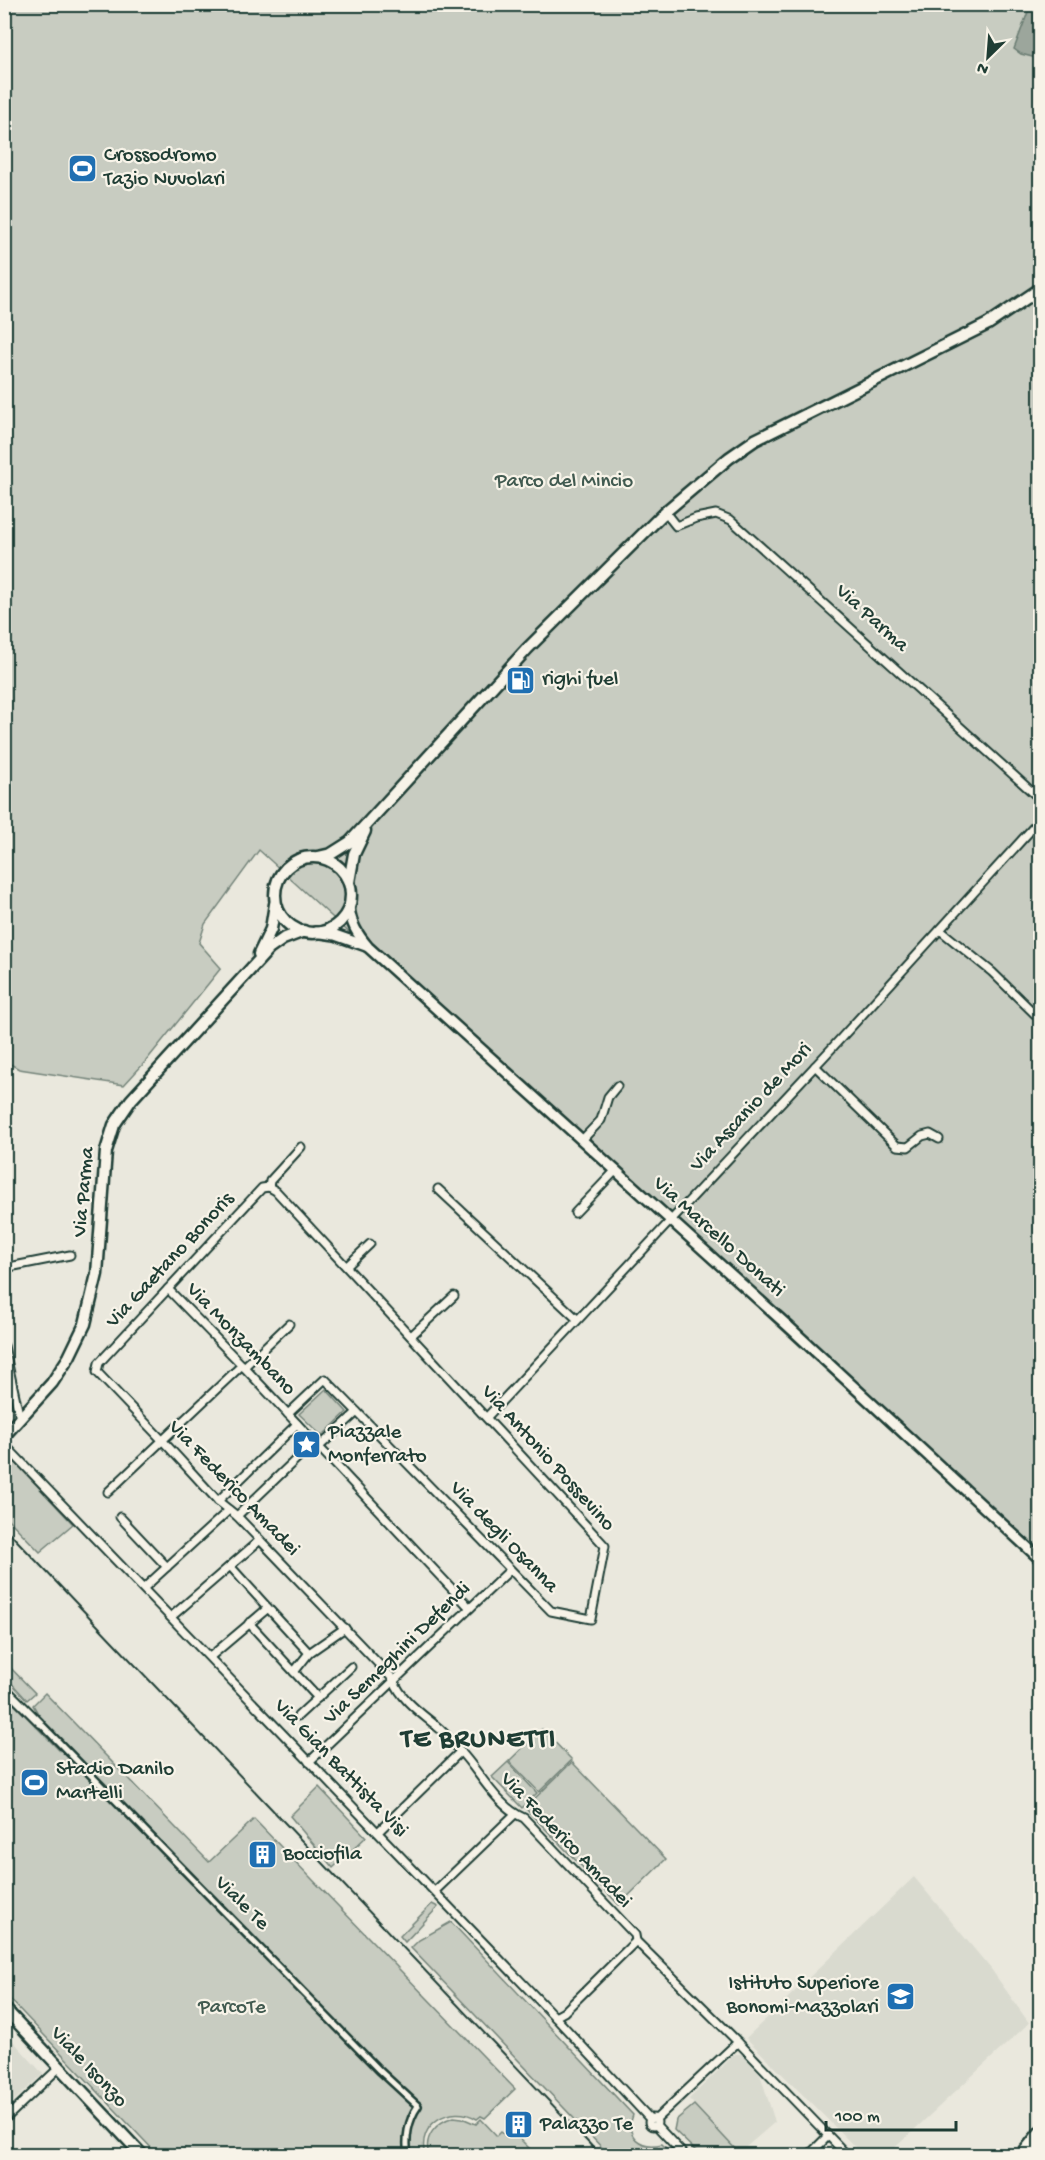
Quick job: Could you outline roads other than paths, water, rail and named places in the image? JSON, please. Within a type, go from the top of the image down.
[{"type":"main road","points":[[371,821],[354,854],[349,882],[351,894],[349,907],[344,917],[335,926],[309,932],[286,921],[276,901],[278,882],[287,868],[299,860],[318,857],[343,848],[371,821],[527,649],[665,512],[729,458],[755,440],[988,324],[1041,289]]},
{"type":"main road","points":[[318,857],[331,861],[341,869],[349,882]]},
{"type":"main road","name":"Via Parma","points":[[254,964],[271,928],[276,901]]},
{"type":"main road","name":"Via Parma","points":[[4,1436],[47,1391],[61,1371],[78,1339],[90,1308],[98,1274],[106,1151],[114,1125],[131,1100],[254,964],[283,939],[309,932]]},
{"type":"main road","name":"Viale Isonzo","points":[[4,2008],[143,2156]]},
{"type":"street","name":"Via Parma","points":[[665,512],[676,526],[696,518],[717,514],[731,520],[1041,798]]},
{"type":"street","name":"Via Ascanio de Mori","points":[[486,1417],[1041,820]]},
{"type":"street","name":"Via Marcello Donati","points":[[349,907],[350,919],[355,930],[369,947],[671,1219],[1041,1559]]},
{"type":"street","points":[[940,930],[992,972],[1041,1019]]},
{"type":"street","name":"Via Marcello Donati","points":[[309,932],[335,935],[369,947]]},
{"type":"street","points":[[814,1066],[897,1146],[908,1147],[922,1136],[930,1134],[939,1139]]},
{"type":"street","points":[[582,1140],[601,1120],[608,1097],[617,1086]]},
{"type":"street","name":"Via Gaetano Bonoris","points":[[99,1363],[262,1188],[269,1187],[270,1181],[301,1147]]},
{"type":"street","points":[[575,1213],[616,1170]]},
{"type":"street","name":"Via Antonio Possevino","points":[[269,1187],[276,1191],[347,1266],[605,1546],[591,1619],[551,1611]]},
{"type":"street","points":[[438,1189],[578,1319]]},
{"type":"street","points":[[347,1266],[370,1244]]},
{"type":"street","points":[[4,1268],[70,1255]]},
{"type":"street","name":"Via Monzambano","points":[[168,1289],[470,1608]]},
{"type":"street","points":[[411,1336],[454,1296]]},
{"type":"street","points":[[108,1492],[289,1324]]},
{"type":"street","points":[[4,1346],[20,1419]]},
{"type":"street","name":"Via Federico Amadei","points":[[99,1363],[96,1368],[97,1372],[104,1382],[218,1501],[237,1516],[345,1628],[393,1679],[397,1689],[416,1710],[436,1725],[461,1751],[485,1784],[515,1814],[524,1818],[635,1935],[636,1941],[848,2156]]},
{"type":"street","name":"Via degli Osanna","points":[[288,1414],[325,1379],[551,1611]]},
{"type":"street","points":[[237,1516],[316,1445],[357,1412]]},
{"type":"street","points":[[218,1501],[297,1424]]},
{"type":"street","name":"Via Gian Battista Visi","points":[[4,1444],[555,2016],[685,2156]]},
{"type":"street","points":[[144,1588],[228,1510]]},
{"type":"street","points":[[120,1517],[167,1567]]},
{"type":"street","points":[[171,1617],[260,1540]]},
{"type":"street","points":[[230,1566],[309,1653]]},
{"type":"street","name":"Via Semeghini Defendi","points":[[309,1762],[393,1679],[510,1570]]},
{"type":"street","points":[[210,1657],[268,1608]]},
{"type":"street","points":[[249,1623],[318,1698]]},
{"type":"street","points":[[294,1672],[309,1653],[345,1628]]},
{"type":"street","points":[[298,1716],[351,1667]]},
{"type":"street","name":"Viale Te","points":[[4,1687],[379,2070],[418,2106],[413,2113],[407,2134],[408,2156]]},
{"type":"street","points":[[378,1832],[461,1751]]},
{"type":"street","points":[[435,1891],[515,1814]]},
{"type":"street","points":[[555,2016],[564,2012],[636,1941]]},
{"type":"street","points":[[654,2121],[738,2042]]},
{"type":"street","points":[[4,2120],[60,2067]]},
{"type":"street","points":[[1020,2156],[1041,2131]]},
{"type":"street","points":[[808,2156],[828,2136]]},
{"type":"street","points":[[1031,2156],[1041,2144]]},
{"type":"railway","points":[[4,1527],[601,2156]]},
{"type":"place","name":"Crossodromo Tazio Nuvolari","points":[[83,168]]},
{"type":"place","name":"righi fuel","points":[[521,680]]},
{"type":"place","name":"Piazzale Monferrato","points":[[307,1445]]},
{"type":"place","name":"Stadio Danilo Martelli","points":[[35,1782]]},
{"type":"place","name":"Bocciofila","points":[[262,1855]]},
{"type":"place","name":"Istituto Superiore Bonomi-Mazzolari","points":[[900,1996]]},
{"type":"place","name":"Palazzo Te","points":[[519,2125]]},
{"type":"district","name":"TE BRUNETTI","points":[[479,1741]]},
{"type":"park label","name":"Parco del Mincio","points":[[564,482]]},
{"type":"park label","name":"ParcoTe","points":[[232,2008]]}]
